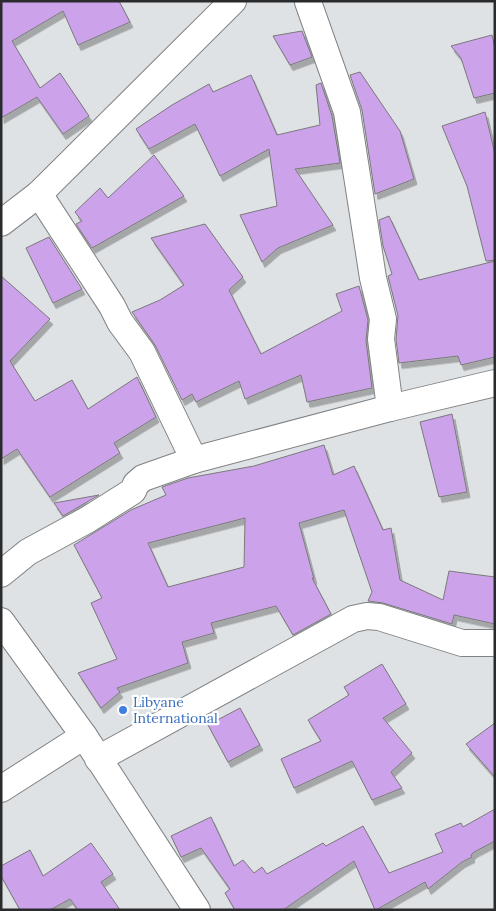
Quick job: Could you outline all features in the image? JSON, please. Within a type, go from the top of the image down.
[{"type":"street","points":[[1,223],[39,194],[233,1]]},
{"type":"street","points":[[308,2],[347,112],[373,278],[383,319],[381,339],[390,408]]},
{"type":"street","points":[[39,194],[112,306],[120,322],[142,352],[194,460]]},
{"type":"street","points":[[1,574],[28,552],[87,520],[133,491],[136,484],[144,478],[194,460],[390,408],[495,383]]},
{"type":"street","points":[[98,759],[353,619],[367,616],[379,617],[462,644],[470,642],[495,643]]},
{"type":"street","points":[[1,621],[84,736],[197,910]]},
{"type":"street","points":[[1,789],[84,736]]},
{"type":"building","points":[[1,1],[119,1],[130,22],[78,45],[63,11],[12,41],[40,88],[60,73],[89,116],[63,134],[37,97],[1,118]]},
{"type":"building","points":[[302,31],[312,57],[290,65],[273,36]]},
{"type":"building","points":[[492,35],[495,48],[495,93],[474,98],[461,58],[451,46]]},
{"type":"building","points":[[360,72],[400,131],[414,179],[375,194],[362,110],[350,75]]},
{"type":"building","points":[[251,75],[277,135],[320,125],[316,85],[321,83],[332,116],[340,163],[295,169],[333,225],[278,248],[262,262],[240,215],[277,206],[269,149],[220,176],[195,124],[149,149],[136,129],[172,105],[209,84],[213,92]]},
{"type":"building","points":[[485,112],[495,154],[495,260],[486,261],[467,186],[442,126]]},
{"type":"building","points":[[154,155],[184,196],[92,248],[76,224],[82,221],[75,212],[100,188],[108,198]]},
{"type":"building","points":[[389,216],[419,280],[495,261],[495,357],[461,365],[458,356],[399,363],[396,339],[398,316],[388,276],[392,274],[383,246],[379,220]]},
{"type":"building","points":[[205,224],[243,277],[229,290],[261,354],[342,311],[336,294],[359,286],[368,320],[366,341],[372,388],[307,402],[301,375],[245,399],[239,381],[196,402],[192,394],[182,400],[155,345],[132,312],[160,300],[184,285],[151,238]]},
{"type":"building","points":[[49,237],[82,289],[53,303],[26,248]]},
{"type":"building","points":[[1,276],[50,319],[10,361],[35,401],[72,380],[88,409],[137,377],[156,417],[114,443],[120,453],[50,497],[17,449],[1,459]]},
{"type":"building","points":[[452,414],[467,492],[439,497],[420,422]]},
{"type":"building","points":[[324,445],[333,475],[354,466],[383,530],[391,528],[400,580],[443,600],[449,571],[495,577],[495,624],[454,615],[452,624],[383,603],[368,601],[372,592],[344,510],[299,523],[314,579],[312,578],[331,614],[293,635],[276,606],[211,623],[214,633],[182,642],[188,663],[117,688],[120,692],[101,708],[78,673],[117,659],[91,603],[102,598],[74,545],[131,510],[166,495],[162,487],[188,478],[254,466]],"holes":[[[245,518],[244,567],[168,587],[148,543]]]},
{"type":"building","points":[[99,495],[63,516],[54,503]]},
{"type":"building","points":[[382,664],[406,704],[383,718],[412,753],[391,772],[402,788],[372,800],[352,761],[294,788],[281,759],[321,741],[308,720],[349,695],[344,687]]},
{"type":"building","points":[[240,708],[260,745],[228,762],[208,725]]},
{"type":"building","points":[[495,723],[495,777],[466,744]]},
{"type":"building","points":[[495,809],[495,841],[474,852],[471,855],[472,857],[462,862],[428,889],[425,882],[376,910],[354,861],[283,910],[235,910],[225,893],[230,889],[201,848],[181,857],[171,836],[211,817],[234,866],[243,860],[254,873],[262,867],[267,874],[323,843],[326,846],[363,826],[389,873],[443,852],[435,834],[461,823],[463,827]]},
{"type":"building","points":[[91,843],[113,874],[101,882],[120,910],[78,910],[70,899],[50,910],[20,910],[1,876],[1,866],[30,850],[43,876]]},
{"type":"place","name":"Libyane International","points":[[123,710]]}]
